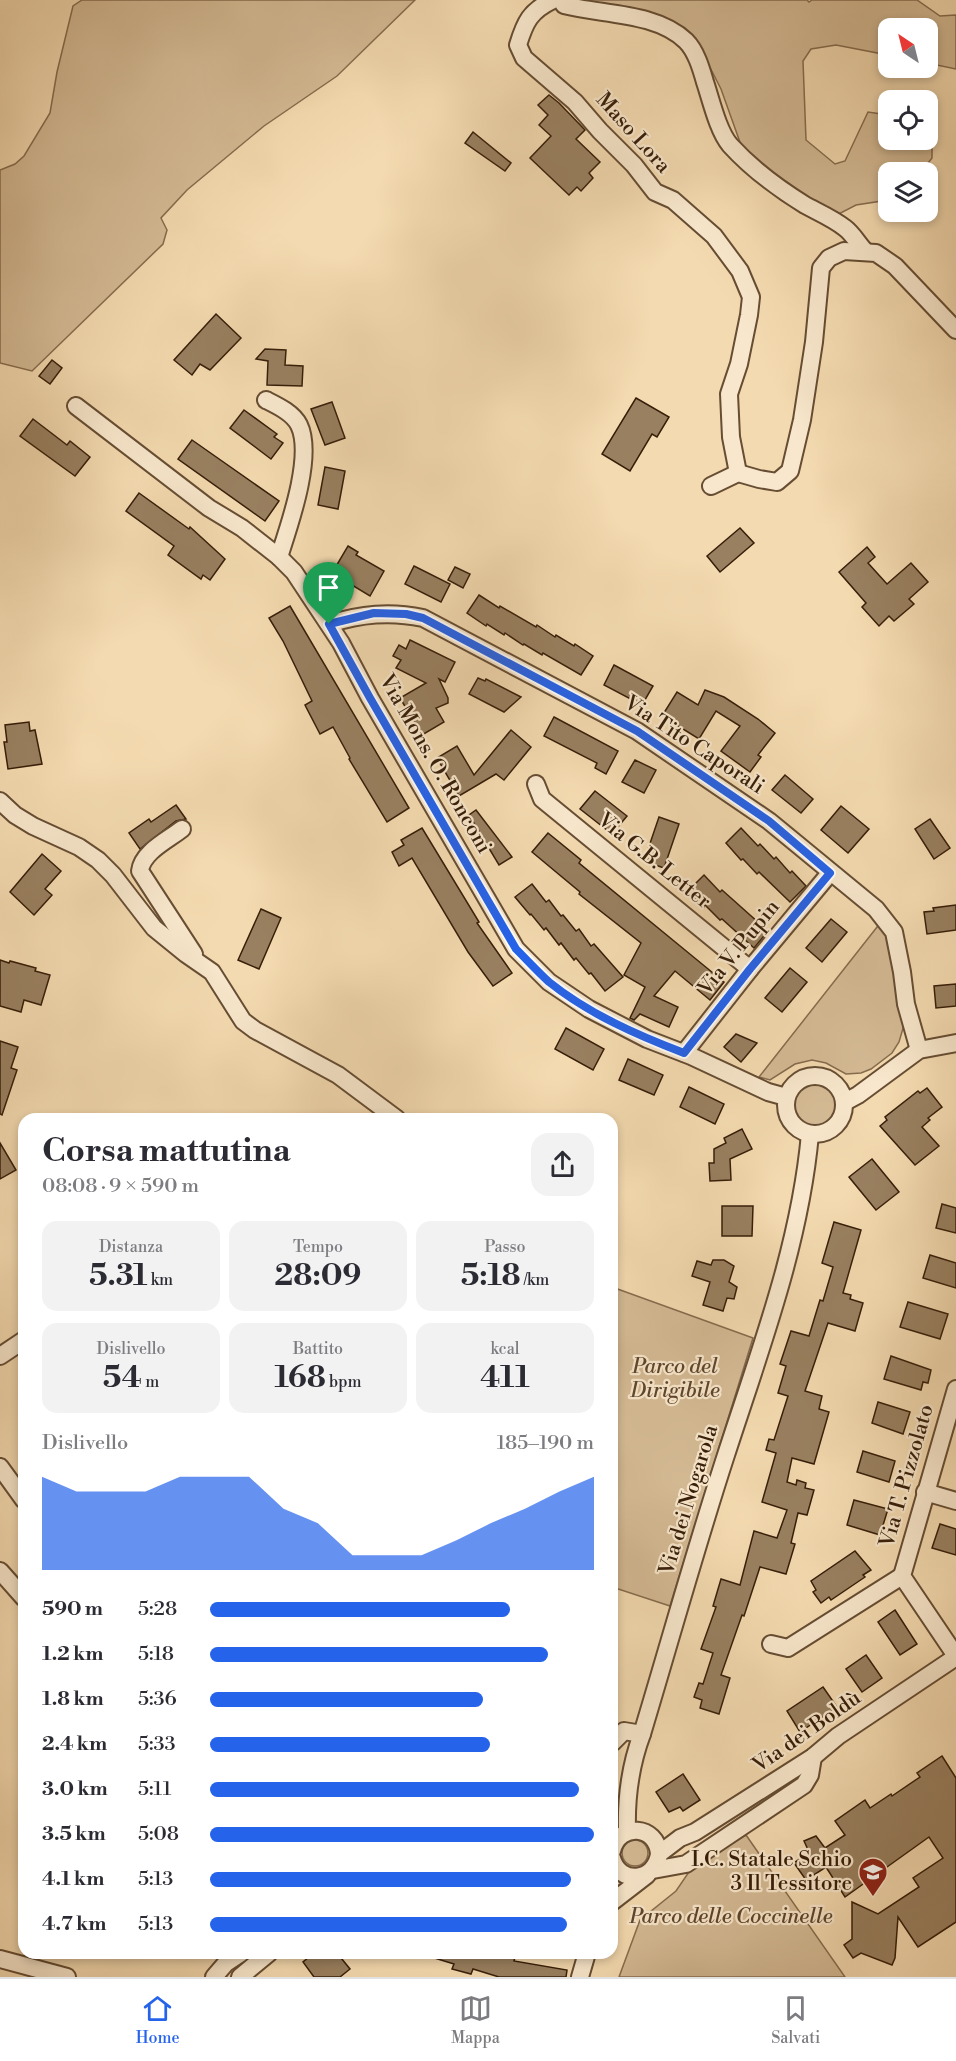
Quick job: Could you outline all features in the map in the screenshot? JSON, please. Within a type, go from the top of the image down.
[{"type":"street","name":"Maso Lora","points":[[553,0],[536,8],[523,29],[518,45],[524,58],[575,102],[656,192],[673,200],[714,236],[741,271],[751,297],[739,364],[729,394],[731,437],[738,473]]},
{"type":"street","points":[[561,0],[564,5],[574,8],[624,15],[650,22],[686,41],[698,59],[721,129],[729,144],[802,203],[845,228],[866,252]]},
{"type":"street","points":[[711,486],[738,473],[777,482],[789,471],[802,420],[809,377],[821,268],[829,258],[844,251],[876,253],[895,266],[956,330]]},
{"type":"street","points":[[267,400],[285,410],[299,424],[303,440],[302,476],[293,516],[279,557]]},
{"type":"street","name":"Via Mons. O. Ronconi","points":[[76,406],[209,508],[242,528],[294,572],[329,624],[516,949],[549,982],[589,1009],[647,1039],[684,1053],[768,1092],[786,1097]]},
{"type":"street","name":"Via Tito Caporali","points":[[329,624],[374,613],[406,614],[423,618],[637,731],[769,821],[876,909],[894,932],[906,1004],[919,1050]]},
{"type":"street","name":"Via G.B. Letter","points":[[536,784],[542,799],[750,969]]},
{"type":"street","points":[[2,813],[15,815],[79,847],[98,860],[154,928],[212,972],[243,1021],[255,1030],[338,1075],[389,1113]]},
{"type":"street","points":[[182,829],[146,856],[140,870],[202,964]]},
{"type":"street","name":"Via V. Pupin","points":[[684,1053],[830,873]]},
{"type":"street","points":[[844,1102],[858,1095],[919,1050],[956,1043]]},
{"type":"street","points":[[807,1076],[828,1078],[842,1092],[844,1102],[844,1111],[835,1127],[827,1132],[810,1134],[802,1132],[790,1121],[785,1105],[791,1088],[807,1076]]},
{"type":"street","name":"Via dei Nogarola","points":[[647,1850],[626,1808],[633,1760],[703,1525],[782,1284],[807,1170],[810,1134]]},
{"type":"street","points":[[0,1356],[18,1344]]},
{"type":"street","name":"Via T. Pizzolato","points":[[771,1644],[788,1648],[902,1576],[956,1389]]},
{"type":"street","points":[[0,1467],[18,1492]]},
{"type":"street","points":[[926,1492],[956,1501]]},
{"type":"street","points":[[0,1571],[18,1591]]},
{"type":"street","name":"Via T. Pizzolato","points":[[902,1576],[956,1656]]},
{"type":"street","name":"Via dei Boldù","points":[[618,1842],[647,1850],[695,1832],[813,1757],[838,1736],[956,1656]]},
{"type":"street","points":[[618,1737],[624,1731],[642,1734]]},
{"type":"street","points":[[618,1870],[629,1877],[643,1876],[647,1850],[686,1864],[804,1785],[810,1776],[813,1757]]},
{"type":"street","name":"Via dei Boldù","points":[[618,1893],[647,1850]]},
{"type":"street","points":[[0,1959],[68,1977]]},
{"type":"street","points":[[214,1977],[232,1959]]},
{"type":"street","points":[[240,1977],[262,1959]]},
{"type":"street","points":[[580,1977],[585,1959]]},
{"type":"green space","points":[[82,0],[415,0],[337,76],[264,126],[187,190],[161,218],[167,230],[163,244],[32,371],[0,363],[0,170],[15,164],[24,156],[50,113],[73,6]]},
{"type":"green space","points":[[566,0],[807,0],[809,2],[812,0],[917,0],[940,16],[956,15],[956,69],[938,65],[938,18],[878,18],[878,53],[836,45],[811,49],[803,61],[806,140],[835,164],[845,161],[868,112],[878,114],[878,150],[932,150],[932,158],[929,162],[878,162],[878,202],[856,205],[835,216],[770,176],[741,145],[721,89],[699,46]]},
{"type":"green space","points":[[881,922],[887,929],[904,1025],[899,1042],[892,1053],[871,1069],[861,1073],[846,1074],[826,1063],[812,1060],[795,1064],[770,1080],[759,1077]]},
{"type":"green space","points":[[815,1084],[823,1085],[830,1090],[835,1097],[835,1113],[830,1120],[823,1125],[815,1126],[807,1125],[800,1120],[795,1113],[794,1105],[795,1097],[800,1090],[807,1085]]},
{"type":"green space","name":"Parco del Dirigibile","points":[[618,1289],[753,1338],[670,1606],[618,1589]]},
{"type":"green space","name":"Parco delle Coccinelle","points":[[746,1835],[845,1977],[619,1977],[640,1920],[676,1891],[693,1866]]},
{"type":"green space","points":[[635,1840],[644,1844],[648,1853],[644,1862],[635,1866],[626,1862],[622,1853],[626,1844]]},
{"type":"building","points":[[549,95],[585,130],[576,139],[600,162],[589,173],[593,178],[581,191],[577,187],[569,195],[530,158],[551,136],[539,125],[548,115],[538,105]]},
{"type":"building","points":[[473,132],[511,163],[505,171],[465,143]]},
{"type":"building","points":[[216,314],[241,338],[210,370],[200,364],[192,375],[174,360]]},
{"type":"building","points":[[265,349],[286,350],[285,365],[303,366],[302,386],[267,385],[268,361],[256,359]]},
{"type":"building","points":[[52,360],[62,368],[50,384],[39,376]]},
{"type":"building","points":[[636,398],[669,417],[657,437],[652,434],[630,471],[602,454]]},
{"type":"building","points":[[332,402],[345,438],[325,445],[311,409]]},
{"type":"building","points":[[244,410],[277,434],[274,437],[283,443],[271,459],[230,428]]},
{"type":"building","points":[[33,419],[67,445],[70,441],[90,457],[75,476],[20,436]]},
{"type":"building","points":[[192,440],[279,501],[265,521],[178,459]]},
{"type":"building","points":[[325,467],[345,471],[338,509],[318,505]]},
{"type":"building","points":[[139,493],[189,529],[190,527],[225,559],[210,580],[203,575],[201,579],[168,555],[174,546],[126,511]]},
{"type":"building","points":[[740,528],[754,543],[720,572],[707,556]]},
{"type":"building","points":[[348,546],[358,552],[356,555],[384,571],[370,596],[332,573]]},
{"type":"building","points":[[867,547],[875,557],[868,563],[887,584],[911,563],[928,582],[909,599],[914,604],[894,621],[889,616],[879,626],[862,607],[866,603],[839,572]]},
{"type":"building","points":[[414,566],[450,584],[441,602],[405,584]]},
{"type":"building","points":[[455,567],[470,574],[463,588],[448,580]]},
{"type":"building","points":[[479,595],[555,637],[556,635],[574,646],[575,644],[593,656],[581,675],[505,633],[504,635],[487,624],[486,626],[467,613]]},
{"type":"building","points":[[290,606],[409,808],[387,822],[349,759],[333,727],[320,734],[305,705],[312,701],[283,641],[269,618]]},
{"type":"building","points":[[410,640],[455,662],[445,682],[439,679],[448,698],[448,703],[436,708],[444,722],[422,735],[400,698],[426,683],[396,668],[401,660],[393,656],[399,645],[406,649]]},
{"type":"building","points":[[614,665],[653,686],[642,705],[604,685]]},
{"type":"building","points":[[478,678],[485,681],[486,679],[521,697],[504,712],[469,694]]},
{"type":"building","points":[[705,690],[724,697],[775,733],[758,755],[761,757],[750,772],[721,751],[740,726],[716,711],[699,739],[662,716],[677,692],[698,705]]},
{"type":"building","points":[[554,717],[618,751],[606,774],[595,768],[597,763],[544,736]]},
{"type":"building","points":[[29,722],[30,731],[35,730],[42,764],[8,769],[4,742],[7,742],[5,725]]},
{"type":"building","points":[[511,730],[531,747],[504,780],[496,774],[459,796],[437,758],[457,746],[474,775]]},
{"type":"building","points":[[635,760],[656,770],[644,793],[622,782]]},
{"type":"building","points":[[785,775],[813,799],[801,813],[772,790]]},
{"type":"building","points":[[595,791],[627,816],[612,834],[580,809]]},
{"type":"building","points":[[176,805],[186,819],[176,821],[140,849],[129,833],[149,819],[151,822]]},
{"type":"building","points":[[841,806],[869,829],[848,853],[821,830]]},
{"type":"building","points":[[476,810],[512,857],[499,865],[469,815]]},
{"type":"building","points":[[659,817],[679,824],[664,868],[644,861]]},
{"type":"building","points":[[930,819],[950,848],[934,859],[915,829]]},
{"type":"building","points":[[422,828],[479,922],[477,923],[512,973],[493,986],[468,952],[412,858],[399,866],[392,852],[404,845],[401,840]]},
{"type":"building","points":[[741,828],[758,846],[760,844],[774,859],[776,857],[806,886],[790,902],[759,872],[757,874],[743,859],[741,860],[726,843]]},
{"type":"building","points":[[548,833],[581,860],[579,863],[724,982],[710,1000],[675,971],[654,996],[678,1007],[669,1027],[640,1014],[634,1020],[630,1018],[645,987],[624,975],[641,943],[579,894],[580,892],[532,852]]},
{"type":"building","points":[[42,854],[61,871],[45,889],[52,895],[34,915],[10,892]]},
{"type":"building","points":[[704,875],[720,892],[722,890],[768,931],[754,948],[688,891]]},
{"type":"building","points":[[532,884],[546,902],[549,900],[576,931],[579,929],[591,946],[594,944],[623,977],[605,991],[576,958],[574,960],[561,943],[559,945],[546,928],[544,930],[515,897]]},
{"type":"building","points":[[956,905],[956,930],[927,934],[924,912],[934,911],[933,908]]},
{"type":"building","points":[[261,909],[281,918],[259,969],[238,960]]},
{"type":"building","points":[[831,919],[847,932],[822,962],[806,948]]},
{"type":"building","points":[[0,960],[36,968],[35,971],[50,975],[41,1005],[24,1000],[21,1012],[0,1006]]},
{"type":"building","points":[[790,968],[807,982],[782,1012],[765,998]]},
{"type":"building","points":[[956,984],[956,1006],[936,1008],[934,986]]},
{"type":"building","points":[[566,1028],[604,1049],[593,1070],[555,1049]]},
{"type":"building","points":[[736,1034],[757,1043],[741,1062],[724,1047]]},
{"type":"building","points":[[0,1041],[18,1047],[11,1068],[17,1070],[2,1115],[0,1114]]},
{"type":"building","points":[[628,1059],[663,1075],[654,1095],[619,1080]]},
{"type":"building","points":[[689,1087],[724,1104],[715,1124],[680,1107]]},
{"type":"building","points":[[927,1088],[942,1107],[928,1118],[930,1120],[922,1127],[939,1146],[915,1165],[880,1126],[887,1120],[885,1117],[918,1091],[920,1093]]},
{"type":"building","points":[[742,1129],[752,1149],[730,1159],[731,1180],[710,1181],[709,1163],[714,1163],[714,1149],[726,1143],[724,1138]]},
{"type":"building","points":[[0,1143],[16,1170],[0,1179]]},
{"type":"building","points":[[872,1159],[899,1192],[876,1210],[849,1177]]},
{"type":"building","points":[[942,1204],[956,1208],[956,1233],[936,1228]]},
{"type":"building","points":[[722,1206],[753,1206],[752,1236],[722,1236]]},
{"type":"building","points":[[834,1222],[861,1230],[843,1293],[851,1295],[850,1299],[863,1303],[855,1331],[828,1323],[805,1391],[822,1396],[819,1409],[829,1412],[814,1464],[792,1458],[787,1482],[796,1485],[797,1480],[806,1483],[805,1488],[814,1490],[807,1515],[798,1513],[791,1543],[795,1544],[786,1574],[760,1567],[721,1675],[730,1678],[719,1714],[700,1708],[702,1700],[694,1697],[699,1683],[703,1684],[713,1653],[701,1649],[716,1607],[713,1606],[721,1579],[740,1585],[754,1531],[777,1538],[787,1510],[762,1502],[776,1453],[766,1450],[769,1439],[774,1440],[788,1396],[778,1393],[786,1366],[780,1364],[791,1331],[809,1336],[820,1300],[823,1301],[833,1267],[822,1263]]},
{"type":"building","points":[[930,1255],[956,1263],[956,1288],[923,1278]]},
{"type":"building","points":[[713,1260],[724,1260],[734,1266],[729,1282],[737,1287],[734,1299],[727,1298],[723,1311],[703,1305],[710,1282],[692,1276],[697,1261],[711,1265]]},
{"type":"building","points":[[908,1302],[948,1314],[940,1339],[900,1327]]},
{"type":"building","points":[[891,1356],[931,1370],[928,1383],[923,1382],[921,1390],[884,1379]]},
{"type":"building","points":[[878,1402],[910,1412],[903,1434],[872,1423]]},
{"type":"building","points":[[863,1451],[895,1461],[889,1482],[857,1472]]},
{"type":"building","points":[[854,1500],[888,1509],[880,1535],[847,1525]]},
{"type":"building","points":[[940,1524],[956,1529],[956,1555],[932,1548]]},
{"type":"building","points":[[855,1551],[871,1570],[863,1575],[865,1577],[831,1600],[829,1597],[821,1603],[813,1592],[816,1590],[811,1581]]},
{"type":"building","points":[[895,1610],[917,1644],[900,1655],[878,1622]]},
{"type":"building","points":[[866,1655],[882,1678],[862,1692],[846,1669]]},
{"type":"building","points":[[823,1687],[837,1707],[800,1732],[787,1711]]},
{"type":"building","points":[[942,1756],[956,1778],[956,1922],[918,1947],[898,1917],[895,1958],[892,1965],[861,1953],[853,1958],[844,1945],[852,1939],[852,1902],[878,1914],[919,1887],[913,1878],[943,1858],[929,1837],[845,1897],[826,1867],[806,1880],[794,1863],[809,1852],[804,1841],[816,1836],[825,1848],[845,1835],[835,1821],[865,1800],[870,1808],[891,1794],[892,1796],[920,1777],[917,1773]]},
{"type":"building","points":[[683,1774],[700,1800],[683,1811],[680,1807],[669,1812],[656,1792]]},
{"type":"building","points":[[307,1959],[342,1959],[350,1969],[340,1977],[314,1977],[303,1962]]},
{"type":"building","points":[[438,1959],[514,1959],[514,1961],[567,1970],[566,1977],[499,1977],[473,1969],[471,1974],[452,1969],[454,1964]]},
{"type":"place","name":"I.C. Statale Schio 3 Il Tessitore","points":[[873,1898]]},
{"type":"route","points":[[374,613],[406,614],[423,618],[637,731],[769,821],[830,873],[684,1053],[647,1039],[589,1009],[549,982],[516,949],[329,624],[350,617],[374,613]]}]
